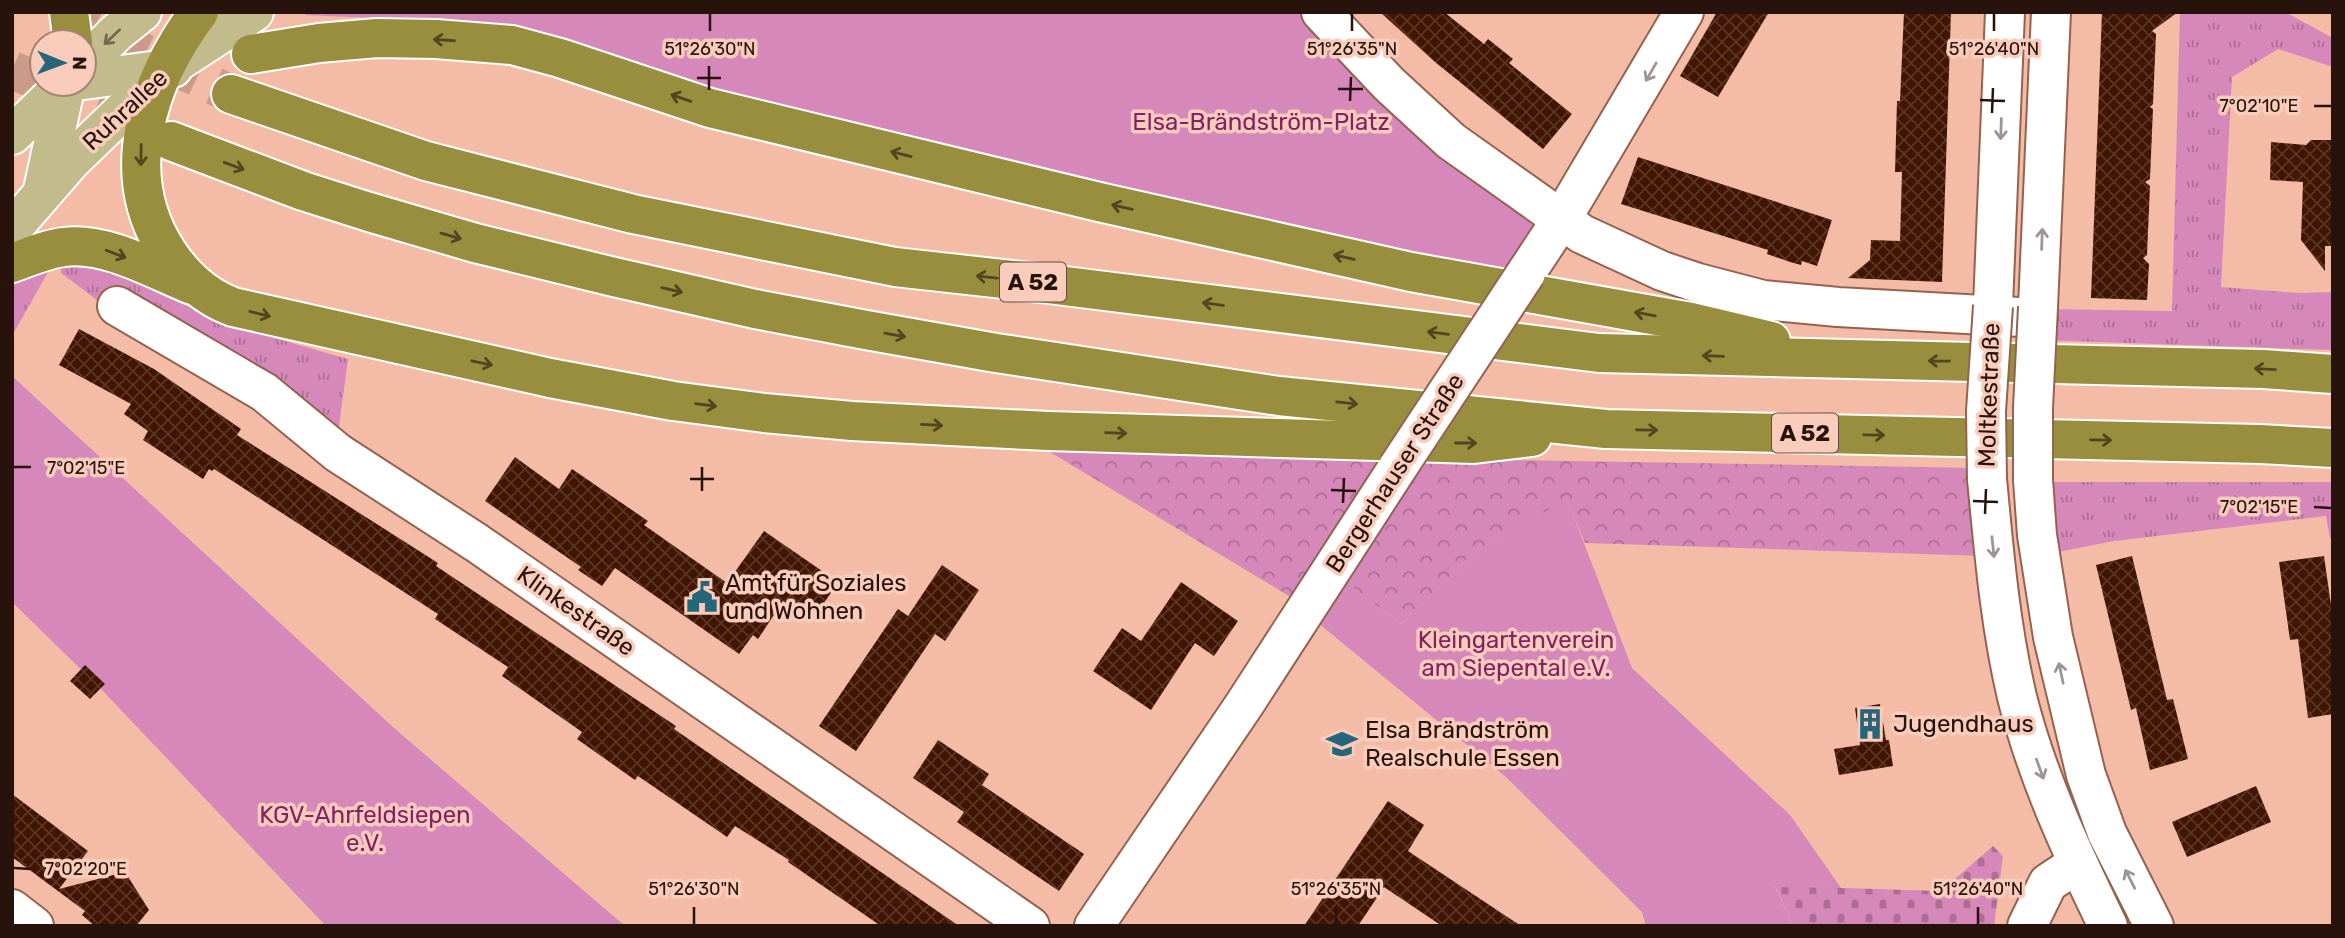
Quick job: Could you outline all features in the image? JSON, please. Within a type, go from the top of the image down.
[{"type":"highway","points":[[198,288],[174,262],[160,239],[149,212],[142,183],[141,142],[145,124],[174,49],[199,12]]},
{"type":"highway","points":[[475,12],[512,45]]},
{"type":"highway","points":[[251,54],[377,37],[512,45],[560,58],[710,108],[1099,202],[1411,272],[1691,323],[1855,360]]},
{"type":"highway","name":"A 52","points":[[231,94],[426,161],[634,214],[895,267],[1599,353],[2263,369],[2333,374]]},
{"type":"highway","name":"A 52","points":[[171,141],[303,191],[475,243],[755,309],[996,353],[1279,396],[1606,429],[2333,448]]},
{"type":"highway","points":[[12,264],[63,247],[91,246],[198,288],[225,304],[267,316],[550,378],[673,401],[809,418],[1048,431],[1474,443],[1606,429]]},
{"type":"main road","points":[[98,51],[142,12]]},
{"type":"main road","name":"Ruhrallee","points":[[12,229],[71,161],[165,70],[254,12]]},
{"type":"main road","points":[[98,78],[165,70],[251,54]]},
{"type":"main road","points":[[12,135],[51,98]]},
{"type":"main road","points":[[43,192],[63,98]]},
{"type":"street","points":[[1321,12],[1389,84],[1451,141],[1582,234],[1662,271],[1763,300],[1839,307],[2038,313]]},
{"type":"street","name":"Bergerhauser Straße","points":[[1094,926],[1244,705],[1561,220],[1684,12]]},
{"type":"street","name":"Moltkestraße","points":[[2006,12],[1982,311],[1987,479],[1999,600],[2018,699],[2048,790],[2077,863],[2108,926]]},
{"type":"street","name":"Moltkestraße","points":[[2051,12],[2033,408],[2036,535],[2053,637],[2086,775],[2107,833],[2154,926]]},
{"type":"street","name":"Klinkestraße","points":[[117,306],[264,392],[338,453],[478,543],[1030,926]]},
{"type":"street","points":[[2027,926],[2048,883],[2077,863]]},
{"type":"street","points":[[12,909],[34,926]]},
{"type":"green space","name":"Elsa-Brändström-Platz","points":[[309,12],[1304,12],[1558,220],[1514,288],[565,55],[511,24],[305,15]]},
{"type":"green space","points":[[2180,12],[2285,12],[2333,38],[2333,67],[2278,49],[2232,77],[2221,287],[2299,293],[2333,292],[2333,350],[2039,340],[2040,309],[2172,311]]},
{"type":"green space","points":[[12,212],[57,256],[12,336]]},
{"type":"green space","points":[[97,264],[229,325],[348,359],[336,449],[101,303],[61,273],[60,265]]},
{"type":"green space","name":"KGV-Ahrfeldsiepen e.V.","points":[[12,376],[394,728],[625,926],[326,926],[102,690],[12,602]]},
{"type":"green space","points":[[1050,452],[1977,468],[1984,556],[1585,543],[1567,500],[1473,553],[1401,624],[1340,578],[1309,608]]},
{"type":"green space","points":[[2036,482],[2333,482],[2333,540],[2330,538],[2326,516],[2114,541],[2043,555]]},
{"type":"green space","name":"Kleingartenverein am Siepental e.V.","points":[[1567,499],[1632,668],[1790,815],[1841,888],[1775,887],[1794,926],[1646,926],[1642,912],[1507,778],[1312,618],[1340,578],[1401,624],[1473,553]]},
{"type":"green space","points":[[1993,846],[2003,856],[1994,926],[1794,926],[1775,886],[1941,891]]},
{"type":"building","points":[[1380,12],[1444,12],[1484,44],[1488,39],[1513,59],[1509,63],[1572,114],[1543,149],[1435,62]]},
{"type":"building","points":[[1717,12],[1769,12],[1718,97],[1680,76]]},
{"type":"building","points":[[1904,12],[1951,12],[1942,282],[1848,278],[1870,260],[1871,240],[1900,241],[1902,172],[1895,172]]},
{"type":"building","points":[[2102,12],[2178,12],[2152,31],[2156,34],[2153,104],[2150,107],[2153,109],[2150,179],[2145,182],[2150,186],[2147,255],[2143,258],[2149,264],[2147,300],[2091,298]]},
{"type":"building","points":[[2311,140],[2333,140],[2333,246],[2325,246],[2325,271],[2301,240],[2303,182],[2270,180],[2271,142],[2306,145]]},
{"type":"building","points":[[1638,157],[1832,220],[1817,266],[1802,261],[1801,265],[1790,262],[1767,254],[1768,250],[1621,204]]},
{"type":"building","points":[[79,329],[154,369],[241,429],[237,435],[438,563],[436,566],[676,726],[674,729],[959,926],[881,926],[788,862],[789,860],[735,826],[727,837],[638,776],[635,780],[577,739],[582,732],[502,676],[508,667],[435,619],[438,614],[214,469],[209,469],[203,479],[143,440],[148,431],[124,414],[131,404],[59,365]]},
{"type":"building","points":[[515,457],[559,489],[572,469],[648,521],[644,525],[727,583],[764,531],[838,582],[812,621],[783,601],[758,639],[753,635],[739,654],[615,568],[602,586],[578,570],[581,567],[485,501]]},
{"type":"building","points":[[2132,556],[2167,700],[2173,699],[2188,759],[2150,770],[2136,708],[2131,710],[2096,565]]},
{"type":"building","points":[[2324,556],[2333,619],[2333,714],[2308,718],[2298,639],[2290,640],[2279,562]]},
{"type":"building","points":[[942,565],[979,590],[945,641],[935,634],[856,751],[819,726],[898,609],[908,616]]},
{"type":"building","points":[[1181,582],[1238,621],[1214,656],[1195,643],[1151,710],[1093,671],[1122,628],[1141,641]]},
{"type":"building","points":[[85,665],[105,684],[90,699],[70,681]]},
{"type":"building","name":"Jugendhaus","points":[[1880,704],[1893,766],[1839,775],[1834,749],[1860,745],[1855,708]]},
{"type":"building","points":[[938,740],[989,774],[982,785],[1084,854],[1059,891],[957,822],[964,812],[913,778]]},
{"type":"building","points":[[2256,786],[2271,822],[2187,857],[2172,822]]},
{"type":"building","points":[[12,794],[88,851],[59,889],[125,872],[149,910],[136,926],[95,926],[82,915],[85,911],[12,857]]},
{"type":"building","points":[[1388,801],[1424,825],[1408,851],[1521,926],[1442,926],[1384,887],[1358,926],[1304,926]]},
{"type":"tunnel","points":[[60,12],[231,94]]},
{"type":"tunnel","points":[[12,70],[28,77]]},
{"type":"tunnel","points":[[75,98],[144,129]]},
{"type":"place","name":"Amt für Soziales und Wohnen","points":[[702,597]]},
{"type":"place","name":"Jugendhaus","points":[[1870,724]]},
{"type":"place","name":"Elsa Brändström Realschule Essen","points":[[1342,744]]}]
